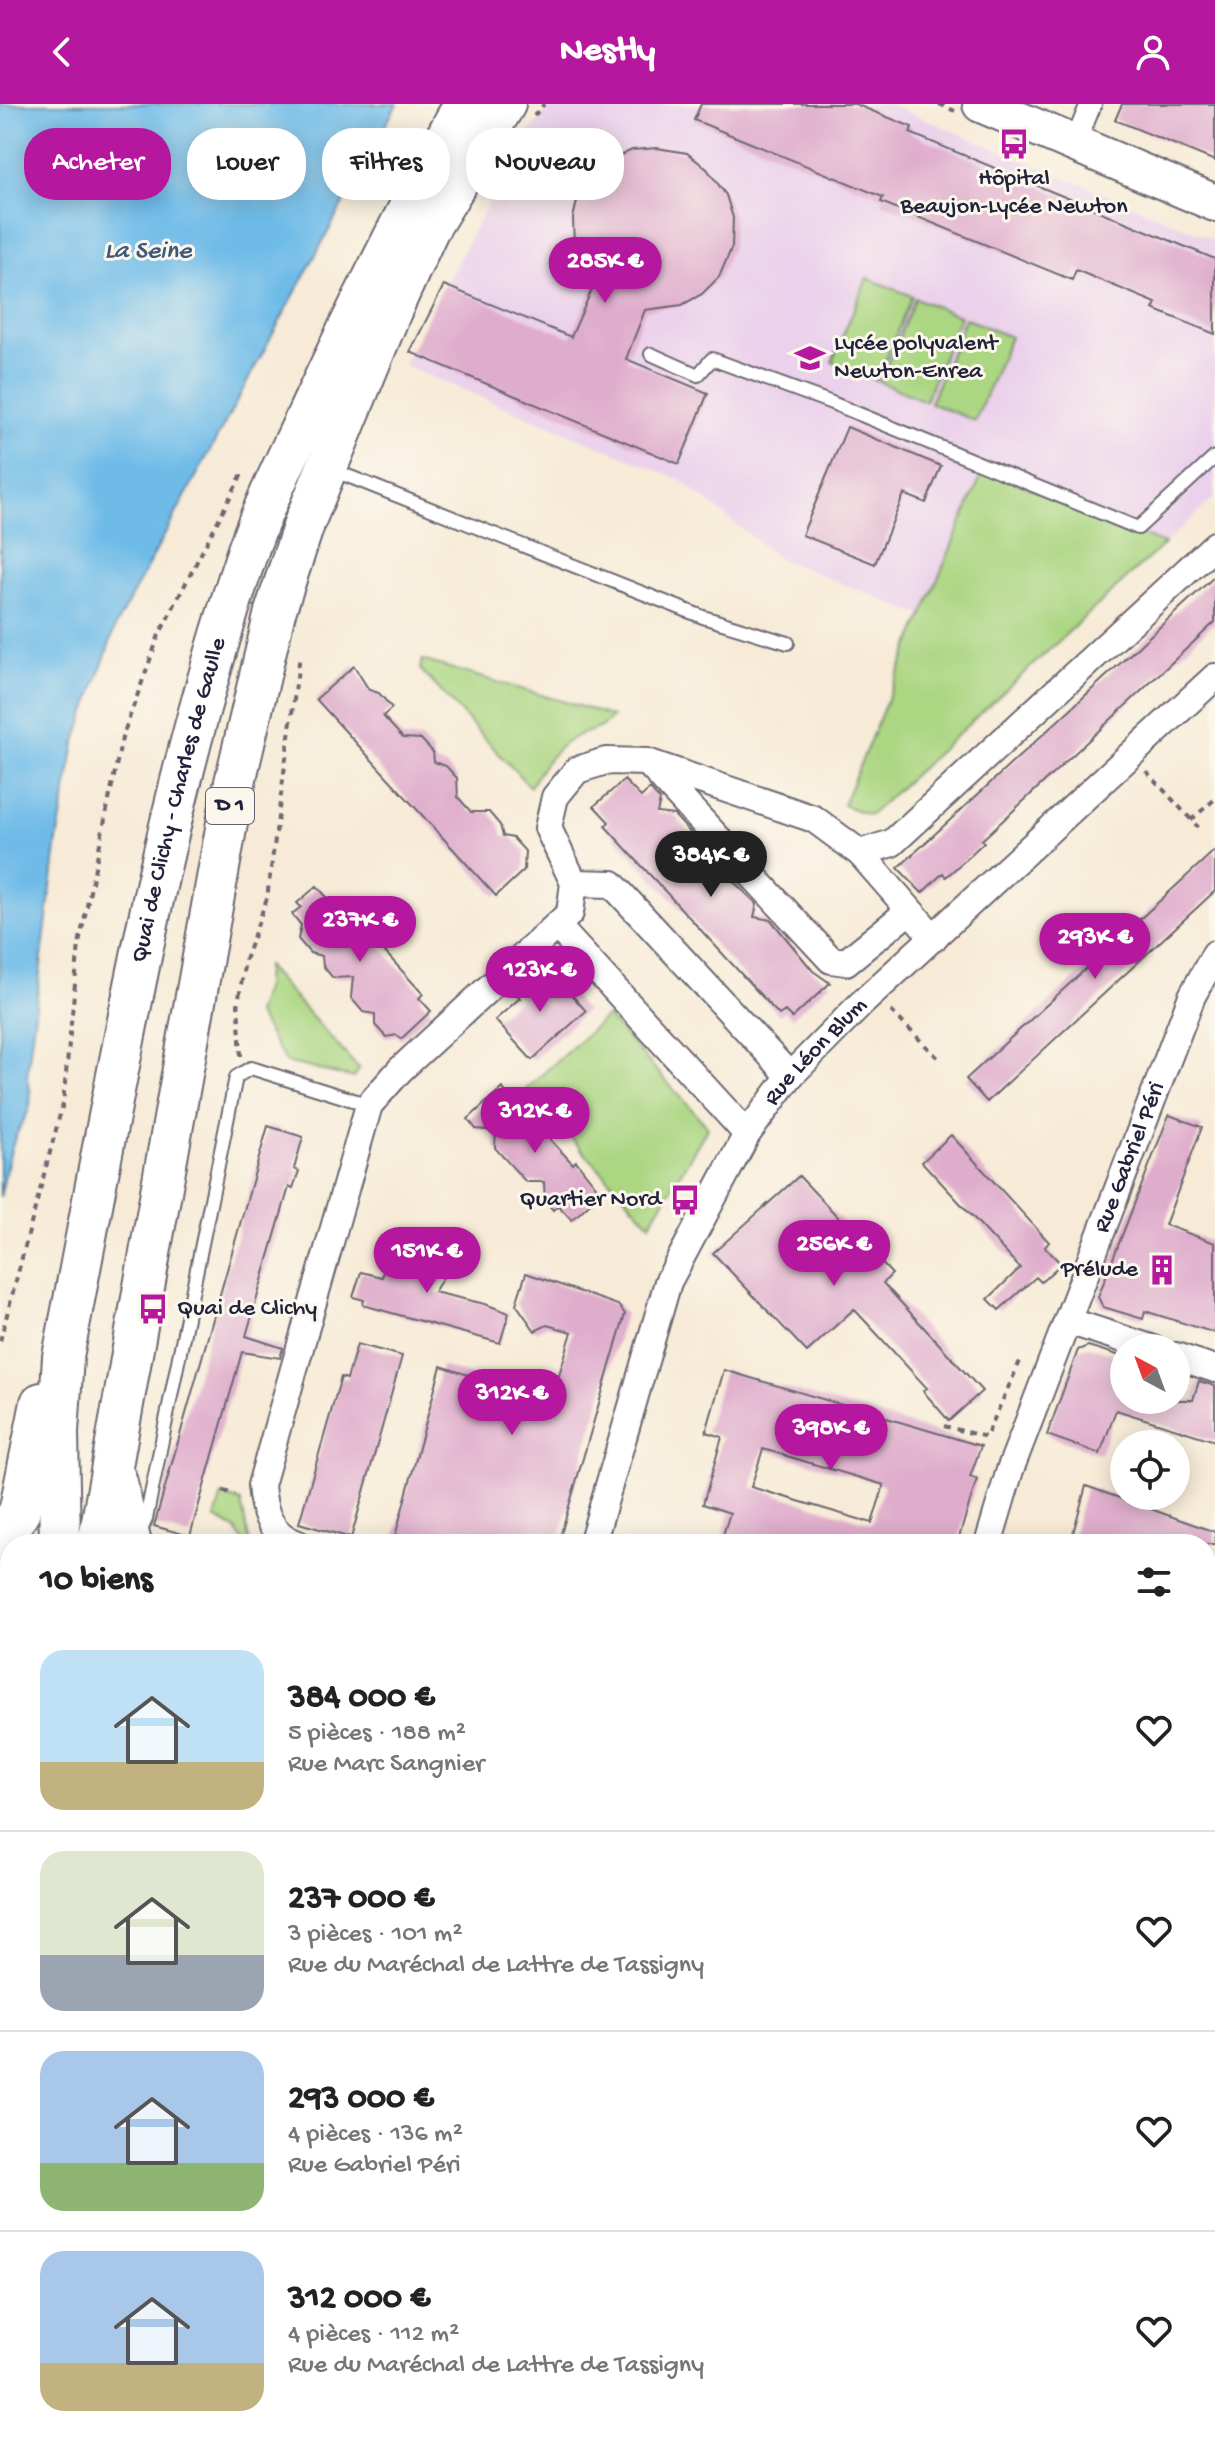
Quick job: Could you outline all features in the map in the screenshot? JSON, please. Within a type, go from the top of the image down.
[{"type":"main road","name":"Quai de Clichy - Charles de Gaulle","points":[[60,1534],[58,1432],[63,1357],[150,911],[200,701],[248,549],[359,301],[464,104]]},
{"type":"main road","points":[[981,104],[1215,203]]},
{"type":"main road","name":"Quai de Clichy - Charles de Gaulle","points":[[119,1534],[113,1463],[232,795],[275,612],[327,468],[428,230],[516,115]]},
{"type":"main road","points":[[2,1534],[19,1513],[43,1396],[63,1357]]},
{"type":"street","points":[[1075,143],[1091,104]]},
{"type":"street","points":[[860,853],[892,843],[1215,545]]},
{"type":"street","name":"Rue Léon Blum","points":[[595,1534],[668,1282],[747,1134],[790,1076],[874,992],[1215,677]]},
{"type":"street","points":[[282,1534],[271,1527],[262,1507],[261,1485],[369,1105],[400,1070],[570,913],[574,883],[548,828],[555,797],[577,770],[606,761],[647,762],[814,819],[860,853],[934,938]]},
{"type":"street","points":[[647,762],[831,960],[846,962],[909,911]]},
{"type":"street","points":[[574,883],[612,884],[790,1076]]},
{"type":"street","points":[[557,926],[747,1134]]},
{"type":"street","name":"Rue Gabriel Péri","points":[[991,1534],[1010,1470],[1192,996],[1215,954]]},
{"type":"street","points":[[1068,1321],[1110,1335]]},
{"type":"street","points":[[1190,1361],[1215,1369]]},
{"type":"lane","points":[[651,354],[698,375],[712,359],[832,403],[1138,528],[1215,457]]},
{"type":"lane","points":[[327,468],[703,617],[788,643]]},
{"type":"lane","points":[[136,1534],[140,1533],[146,1519],[234,1085],[243,1070],[251,1068],[369,1105]]},
{"type":"path","points":[[516,115],[544,104]]},
{"type":"path","points":[[243,1070],[238,1004],[245,960],[267,898],[301,643]]},
{"type":"path","points":[[1130,756],[1198,827]]},
{"type":"path","points":[[1191,820],[1215,799]]},
{"type":"path","points":[[874,992],[940,1060]]},
{"type":"path","points":[[944,1426],[986,1437],[1021,1359]]},
{"type":"path","points":[[223,1491],[235,1494]]},
{"type":"shaded area","name":"Lycée polyvalent Newton-Enrea","points":[[553,104],[888,104],[1215,240],[1215,497],[1164,544],[984,469],[923,616],[778,558],[679,479],[403,365],[490,200],[624,200],[624,128],[532,128]]},
{"type":"green space","points":[[867,278],[912,296],[877,381],[832,362]]},
{"type":"green space","points":[[915,298],[960,316],[925,401],[880,382]]},
{"type":"green space","points":[[965,318],[1010,337],[975,421],[930,403]]},
{"type":"green space","points":[[984,469],[1164,544],[870,815],[843,805]]},
{"type":"green space","points":[[422,660],[612,717],[601,727],[563,744],[530,787],[420,669]]},
{"type":"green space","points":[[266,966],[359,1069],[354,1078],[286,1062],[256,1013],[265,986]]},
{"type":"green space","points":[[607,1016],[708,1127],[650,1224],[526,1089]]},
{"type":"green space","points":[[222,1495],[241,1502],[248,1534],[238,1534],[215,1518]]},
{"type":"water","name":"La Seine","points":[[0,104],[397,104],[384,128],[322,128],[322,200],[345,200],[116,625],[75,744],[57,840],[27,1075],[31,1100],[12,1147],[0,1197]]},
{"type":"building","points":[[701,104],[855,104],[912,127],[910,133],[1215,259],[1215,334],[1153,309],[1156,303],[1076,270],[1072,280],[881,202],[883,197],[694,120]]},
{"type":"building","points":[[1122,104],[1215,104],[1215,161],[1115,120]]},
{"type":"building","points":[[657,148],[687,153],[707,169],[726,195],[733,218],[732,247],[719,277],[702,294],[682,305],[645,310],[626,359],[708,393],[679,464],[410,352],[444,285],[571,337],[594,285],[574,247],[573,218],[577,200],[624,200],[624,154]]},
{"type":"building","points":[[847,427],[941,466],[926,503],[904,494],[875,564],[802,535]]},
{"type":"building","points":[[1215,576],[1215,622],[982,840],[984,842],[964,861],[946,877],[943,873],[922,893],[898,868]]},
{"type":"building","points":[[354,666],[369,690],[379,693],[392,708],[383,716],[403,738],[421,739],[433,752],[434,762],[446,766],[457,778],[458,797],[471,812],[489,812],[500,825],[503,836],[513,838],[525,851],[524,870],[496,896],[316,699]]},
{"type":"building","points":[[624,780],[641,797],[650,789],[660,800],[657,813],[674,815],[707,851],[707,856],[757,904],[754,917],[771,920],[813,971],[830,983],[792,1018],[785,1011],[779,1015],[605,826],[609,822],[594,806]]},
{"type":"building","points":[[1215,850],[1215,891],[987,1102],[966,1079]]},
{"type":"building","points":[[317,886],[332,903],[337,899],[423,994],[419,998],[431,1011],[401,1039],[397,1035],[386,1037],[375,1025],[375,1014],[363,1012],[351,998],[353,977],[333,978],[323,966],[322,956],[310,953],[298,939],[301,925],[292,914],[301,907],[297,903]]},
{"type":"building","points":[[550,971],[586,1011],[532,1060],[495,1020],[520,998],[516,994],[531,979]]},
{"type":"building","points":[[502,1088],[573,1164],[576,1161],[601,1193],[572,1220],[558,1205],[553,1210],[545,1201],[544,1182],[526,1182],[495,1148],[496,1131],[476,1129],[468,1119]]},
{"type":"building","name":"Prélude","points":[[1169,1115],[1202,1127],[1165,1225],[1215,1243],[1215,1333],[1145,1311],[1143,1319],[1103,1307],[1098,1297]]},
{"type":"building","points":[[268,1126],[303,1137],[294,1169],[299,1171],[293,1188],[289,1187],[246,1336],[283,1348],[280,1358],[242,1352],[191,1534],[154,1526]]},
{"type":"building","points":[[951,1135],[1049,1242],[1045,1247],[1061,1264],[1041,1282],[1036,1277],[999,1310],[988,1299],[1020,1268],[922,1162]]},
{"type":"building","points":[[799,1176],[892,1274],[883,1283],[982,1391],[949,1421],[923,1391],[927,1388],[854,1309],[807,1352],[713,1253]]},
{"type":"building","points":[[396,1238],[450,1266],[434,1292],[509,1313],[500,1343],[363,1305],[364,1300],[353,1297],[361,1272],[382,1277]]},
{"type":"building","points":[[526,1273],[618,1305],[625,1314],[561,1534],[396,1534],[441,1366],[487,1381],[485,1386],[550,1404],[550,1383],[559,1375],[572,1332],[547,1325],[535,1331],[516,1304]]},
{"type":"building","points":[[357,1344],[402,1356],[352,1534],[337,1534],[299,1523],[341,1377],[347,1379]]},
{"type":"building","points":[[1088,1346],[1110,1353],[1110,1414],[1115,1414],[1100,1454],[1047,1435],[1078,1350]]},
{"type":"building","points":[[724,1370],[981,1446],[970,1477],[977,1479],[960,1534],[723,1534],[730,1513],[703,1504],[722,1437],[706,1432]],"holes":[[[763,1449],[884,1485],[872,1523],[751,1487]]]},
{"type":"building","points":[[1199,1381],[1215,1386],[1215,1441],[1190,1433],[1190,1430],[1180,1430],[1129,1414],[1190,1414],[1190,1400],[1193,1400]]},
{"type":"building","points":[[1086,1486],[1110,1495],[1110,1510],[1153,1510],[1215,1534],[1073,1534]]},
{"type":"place","name":"Hôpital Beaujon-Lycée Newton","points":[[1014,144]]},
{"type":"place","name":"Lycée polyvalent Newton-Enrea","points":[[810,358]]},
{"type":"place","name":"Quartier Nord","points":[[685,1200]]},
{"type":"place","name":"Prélude","points":[[1162,1270]]},
{"type":"place","name":"Quai de Clichy","points":[[153,1309]]}]
